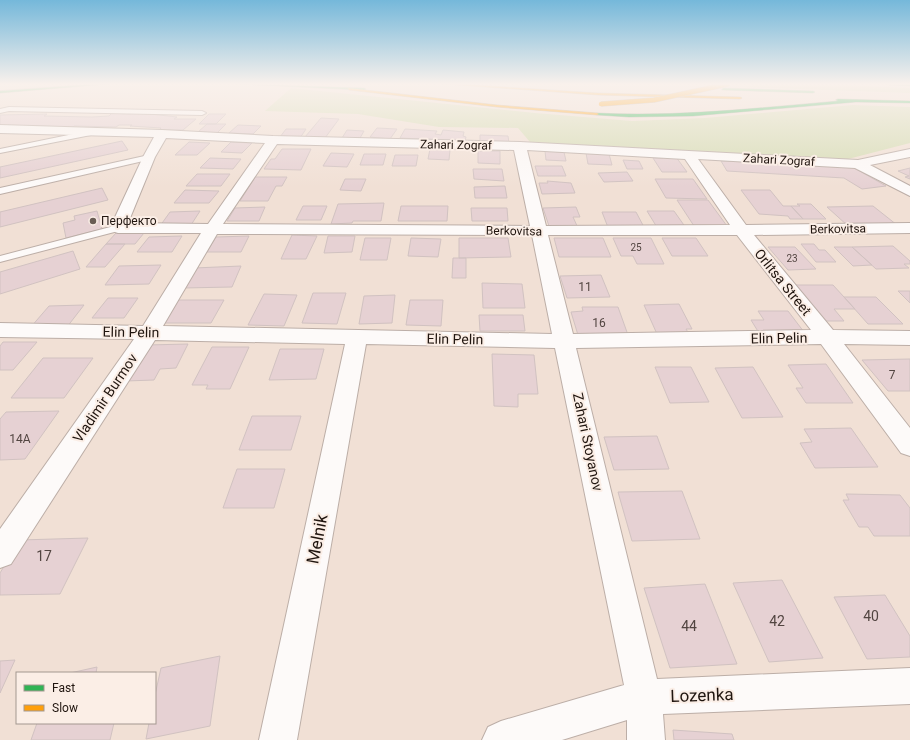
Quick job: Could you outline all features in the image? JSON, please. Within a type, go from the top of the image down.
[{"type":"street","name":"Zahari Zograf","points":[[0,129],[162,134],[273,140],[520,146],[858,164],[910,153]]},
{"type":"street","points":[[118,228],[149,157],[162,134]]},
{"type":"street","name":"Vladimir Burmov","points":[[0,554],[150,332],[212,228],[273,140]]},
{"type":"street","name":"Zahari Stoyanov","points":[[520,146],[644,697],[646,740]]},
{"type":"street","name":"Orlitsa Street","points":[[688,154],[742,231],[827,337],[910,446]]},
{"type":"street","points":[[858,164],[910,192]]},
{"type":"street","name":"Berkovitsa","points":[[118,228],[540,232],[910,228]]},
{"type":"street","name":"Elin Pelin","points":[[0,330],[565,341],[827,337],[910,338]]},
{"type":"street","name":"Melnik","points":[[278,740],[357,337]]},
{"type":"street","name":"Lozenka","points":[[501,740],[644,697],[910,686]]},
{"type":"lane","points":[[0,151],[94,132]]},
{"type":"lane","points":[[0,191],[149,157]]},
{"type":"lane","points":[[0,259],[118,228]]},
{"type":"green space","points":[[386,119],[602,119],[632,121],[692,119],[910,119],[910,143],[848,159],[530,142],[518,128],[439,127]]},
{"type":"building","points":[[0,119],[196,119],[183,130],[159,130],[161,128],[130,126],[132,125],[119,125],[116,127],[73,127],[0,125]]},
{"type":"building","points":[[204,119],[221,119],[216,124],[199,124]]},
{"type":"building","points":[[321,119],[339,119],[325,138],[305,137]]},
{"type":"building","points":[[207,124],[226,124],[217,133],[198,132]]},
{"type":"building","points":[[238,125],[261,126],[253,134],[229,133]]},
{"type":"building","points":[[377,128],[397,129],[390,139],[370,137]]},
{"type":"building","points":[[286,129],[306,129],[300,138],[280,137]]},
{"type":"building","points":[[405,129],[437,131],[435,134],[441,135],[443,130],[464,132],[463,136],[466,137],[465,141],[400,138]]},
{"type":"building","points":[[347,130],[364,131],[360,138],[342,138]]},
{"type":"building","points":[[480,135],[508,136],[509,143],[480,143]]},
{"type":"building","points":[[122,141],[128,150],[0,178],[0,167]]},
{"type":"building","points":[[189,142],[210,143],[197,155],[175,155]]},
{"type":"building","points":[[231,142],[252,143],[242,153],[221,152]]},
{"type":"building","points":[[282,149],[311,149],[301,170],[264,169],[271,159],[275,159]]},
{"type":"building","points":[[430,149],[450,150],[449,160],[428,159]]},
{"type":"building","points":[[478,151],[500,151],[500,164],[478,163]]},
{"type":"building","points":[[545,151],[564,152],[566,161],[546,160]]},
{"type":"building","points":[[331,153],[354,154],[347,167],[323,166]]},
{"type":"building","points":[[586,153],[609,154],[612,165],[588,164]]},
{"type":"building","points":[[364,154],[386,154],[383,165],[360,165]]},
{"type":"building","points":[[395,155],[418,155],[416,166],[392,166]]},
{"type":"building","points":[[662,157],[676,157],[687,172],[662,172],[653,158],[663,158]]},
{"type":"building","points":[[210,158],[241,159],[233,169],[200,168]]},
{"type":"building","points":[[623,160],[639,161],[643,169],[627,169]]},
{"type":"building","points":[[721,161],[851,166],[886,186],[862,189],[844,178],[727,171]]},
{"type":"building","points":[[535,166],[562,166],[566,176],[538,176]]},
{"type":"building","points":[[910,168],[910,179],[905,177],[909,176],[898,171]]},
{"type":"building","points":[[473,169],[502,169],[504,181],[474,179]]},
{"type":"building","points":[[627,172],[633,181],[604,182],[598,173]]},
{"type":"building","points":[[197,174],[230,174],[221,186],[186,186]]},
{"type":"building","points":[[255,177],[287,177],[282,186],[276,186],[268,201],[240,201]]},
{"type":"building","points":[[345,179],[366,179],[361,191],[340,190]]},
{"type":"building","points":[[655,179],[693,179],[707,199],[666,198]]},
{"type":"building","points":[[547,181],[571,183],[575,193],[542,194],[539,183],[548,183]]},
{"type":"building","points":[[505,186],[507,198],[475,198],[474,187]]},
{"type":"building","points":[[102,188],[108,200],[0,227],[0,212]]},
{"type":"building","points":[[185,190],[219,191],[209,203],[174,203]]},
{"type":"building","points":[[741,190],[770,190],[783,206],[791,206],[803,219],[790,219],[788,216],[759,214]]},
{"type":"building","points":[[677,200],[708,200],[727,226],[694,226]]},
{"type":"building","points":[[384,203],[381,221],[353,221],[352,223],[331,224],[338,204]]},
{"type":"building","points":[[797,204],[811,204],[826,219],[803,219],[791,206],[800,206]]},
{"type":"building","points":[[303,206],[327,206],[321,220],[296,220]]},
{"type":"building","points":[[401,206],[448,206],[447,221],[398,221]]},
{"type":"building","points":[[873,206],[897,225],[848,226],[827,207]]},
{"type":"building","points":[[265,207],[259,221],[227,221],[235,208]]},
{"type":"building","points":[[576,207],[580,217],[573,217],[578,228],[550,229],[543,208]]},
{"type":"building","points":[[471,208],[507,208],[508,221],[472,221]]},
{"type":"building","points":[[97,211],[102,229],[66,238],[63,223],[75,220],[74,216]]},
{"type":"building","points":[[200,211],[191,225],[160,226],[170,212]]},
{"type":"building","points":[[647,211],[674,211],[686,228],[658,229]]},
{"type":"building","points":[[602,212],[636,212],[645,229],[609,230]]},
{"type":"building","points":[[116,233],[144,233],[135,244],[106,244]]},
{"type":"building","points":[[292,235],[317,236],[306,259],[281,259]]},
{"type":"building","points":[[182,236],[172,252],[137,252],[149,237]]},
{"type":"building","points":[[249,236],[241,252],[207,252],[216,237]]},
{"type":"building","points":[[328,236],[355,236],[352,252],[324,253]]},
{"type":"building","points":[[365,238],[391,238],[387,260],[360,260]]},
{"type":"building","points":[[411,238],[441,239],[438,257],[408,256]]},
{"type":"building","points":[[459,238],[508,238],[511,257],[459,258]]},
{"type":"building","points":[[554,238],[603,238],[611,257],[559,257]]},
{"type":"building","points":[[613,238],[651,238],[664,264],[637,264],[633,256],[621,256]]},
{"type":"building","points":[[662,238],[696,238],[708,256],[672,256]]},
{"type":"building","points":[[106,244],[125,244],[105,267],[86,267]]},
{"type":"building","points":[[801,244],[814,244],[819,250],[825,250],[836,262],[816,262]]},
{"type":"building","points":[[893,246],[910,261],[910,264],[904,264],[909,268],[876,269],[852,247]]},
{"type":"building","points":[[768,247],[795,247],[816,269],[788,270]]},
{"type":"building","points":[[834,247],[852,247],[872,265],[853,266]]},
{"type":"building","points":[[73,251],[80,269],[0,294],[0,272]]},
{"type":"building","points":[[453,258],[466,258],[466,278],[452,278]]},
{"type":"building","points":[[161,265],[149,284],[105,285],[119,266]]},
{"type":"building","points":[[241,266],[232,287],[183,288],[194,268]]},
{"type":"building","points":[[601,275],[610,297],[567,298],[560,276]]},
{"type":"building","points":[[482,283],[522,284],[525,308],[483,308]]},
{"type":"building","points":[[793,285],[833,285],[855,309],[834,309],[844,321],[821,321]]},
{"type":"building","points":[[898,291],[910,291],[910,303]]},
{"type":"building","points":[[313,293],[346,293],[337,324],[302,323]]},
{"type":"building","points":[[264,294],[297,295],[284,326],[248,325]]},
{"type":"building","points":[[395,295],[392,323],[359,324],[364,296]]},
{"type":"building","points":[[844,297],[876,297],[903,324],[868,324]]},
{"type":"building","points":[[108,298],[138,298],[124,318],[92,318]]},
{"type":"building","points":[[175,300],[224,300],[211,323],[160,323]]},
{"type":"building","points":[[410,300],[443,300],[441,326],[406,325]]},
{"type":"building","points":[[679,304],[692,329],[686,329],[689,334],[657,334],[644,305]]},
{"type":"building","points":[[84,305],[67,327],[30,328],[49,306]]},
{"type":"building","points":[[582,307],[618,307],[628,335],[578,335],[571,312],[583,311]]},
{"type":"building","points":[[758,311],[788,311],[804,332],[759,333],[751,320],[764,320]]},
{"type":"building","points":[[479,315],[523,315],[525,331],[480,331]]},
{"type":"building","points":[[3,342],[37,342],[13,370],[0,370],[0,346]]},
{"type":"building","points":[[188,344],[176,368],[160,369],[154,380],[126,381],[147,345]]},
{"type":"building","points":[[212,347],[249,347],[230,389],[206,389],[208,385],[192,385]]},
{"type":"building","points":[[280,349],[324,349],[316,379],[269,380]]},
{"type":"building","points":[[492,354],[534,355],[538,394],[518,394],[518,407],[494,406]]},
{"type":"building","points":[[43,358],[93,358],[64,398],[11,398]]},
{"type":"building","points":[[910,359],[910,391],[888,391],[862,360]]},
{"type":"building","points":[[826,364],[853,403],[806,403],[796,388],[803,388],[788,365]]},
{"type":"building","points":[[655,367],[691,367],[709,402],[670,403]]},
{"type":"building","points":[[753,367],[783,417],[742,418],[715,368]]},
{"type":"building","points":[[59,411],[25,459],[0,460],[0,419],[6,412]]},
{"type":"building","points":[[252,416],[301,416],[291,450],[239,450]]},
{"type":"building","points":[[851,428],[878,467],[815,468],[800,443],[812,442],[804,429]]},
{"type":"building","points":[[657,436],[669,469],[614,470],[604,437]]},
{"type":"building","points":[[237,469],[285,469],[274,508],[223,508]]},
{"type":"building","points":[[682,491],[700,539],[632,541],[618,492]]},
{"type":"building","points":[[846,494],[900,495],[910,508],[910,536],[874,536],[868,527],[859,527],[843,500],[849,500]]},
{"type":"building","points":[[88,538],[60,594],[0,595],[0,573],[20,540]]},
{"type":"building","points":[[782,580],[823,658],[769,662],[733,583]]},
{"type":"building","points":[[705,584],[737,664],[670,668],[644,588]]},
{"type":"building","points":[[885,595],[910,636],[910,657],[867,659],[834,597]]},
{"type":"building","points":[[220,656],[210,726],[146,739],[149,724],[156,724],[156,690],[161,668]]},
{"type":"building","points":[[15,660],[0,693],[0,661]]},
{"type":"building","points":[[97,667],[96,672],[74,672]]},
{"type":"building","points":[[37,724],[114,724],[110,740],[31,740]]},
{"type":"building","points":[[673,730],[732,734],[734,740],[674,740]]},
{"type":"place","name":"Перфекто","points":[[93,221]]}]
